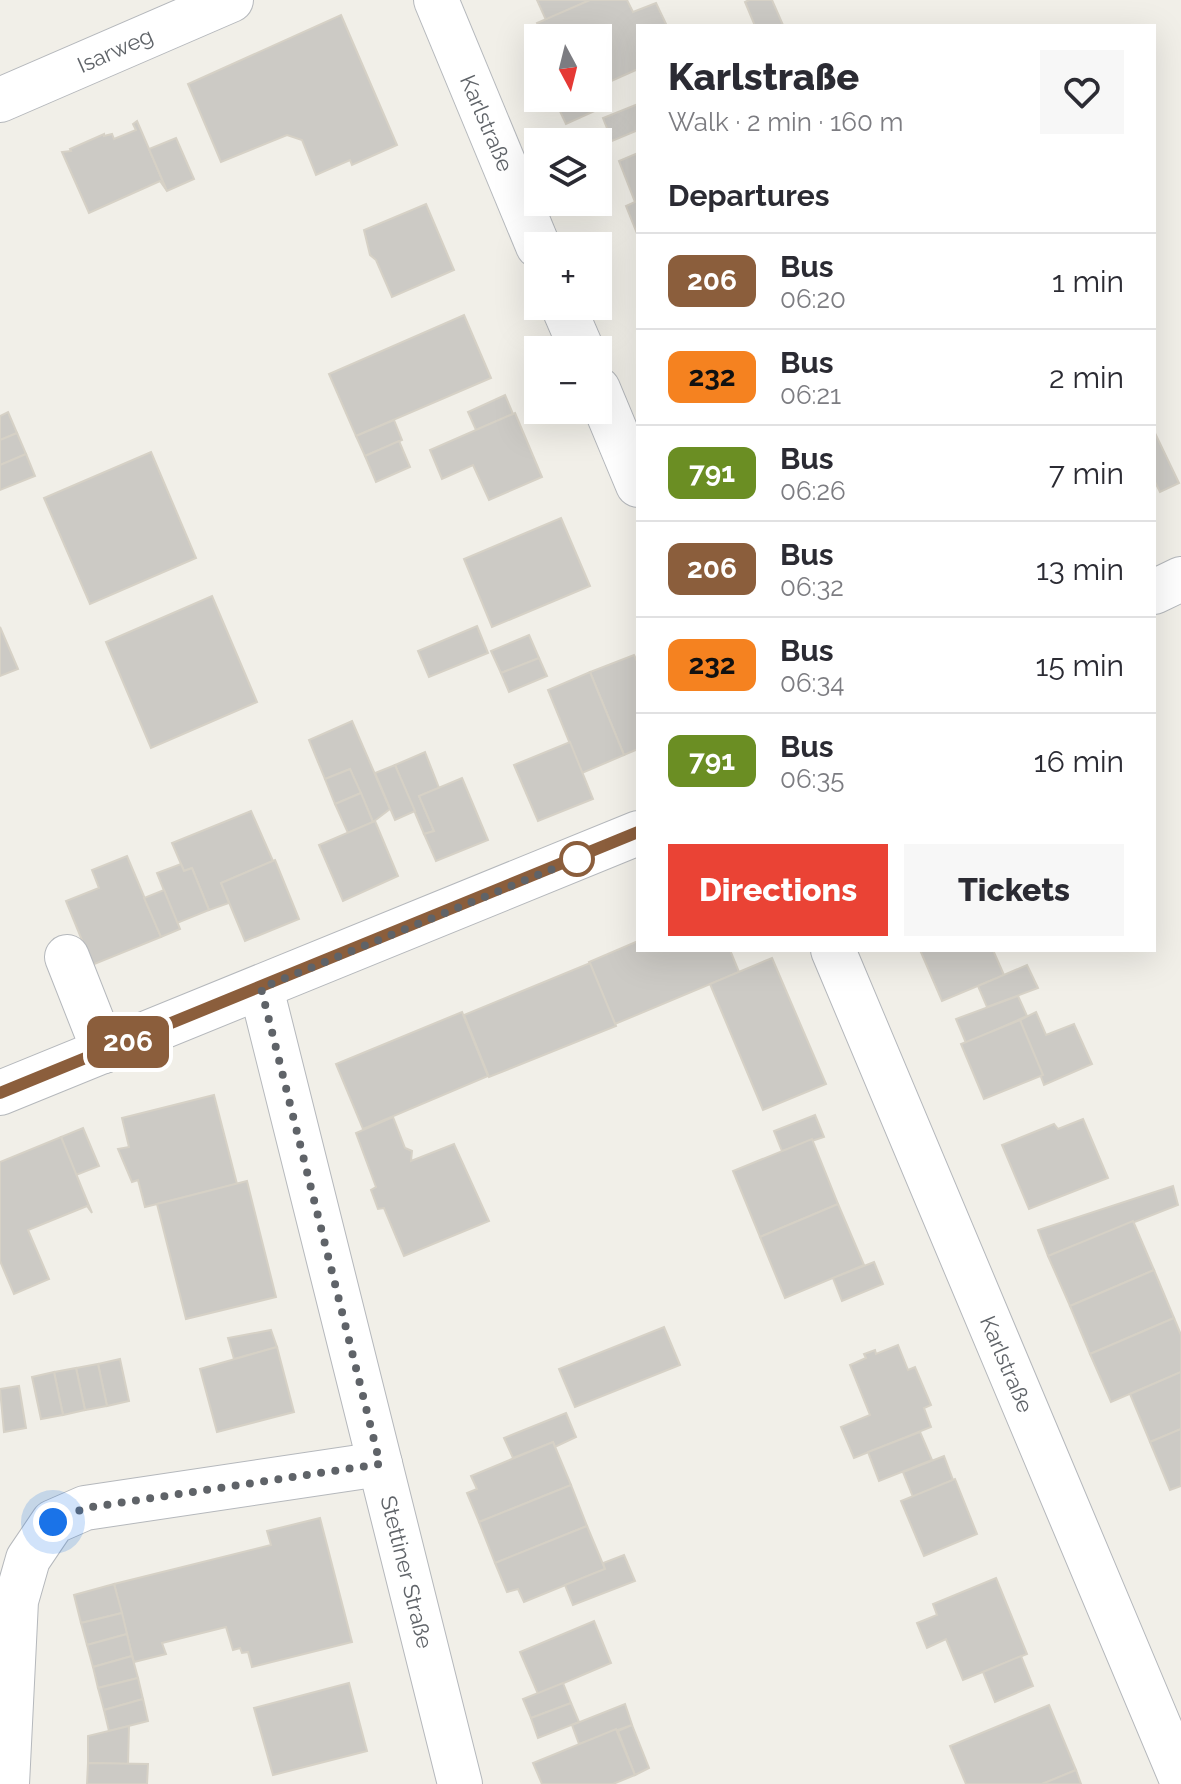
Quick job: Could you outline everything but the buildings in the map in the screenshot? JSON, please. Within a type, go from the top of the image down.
[{"type":"street","name":"Isarweg","points":[[0,100],[231,0]]},
{"type":"street","name":"Karlstraße","points":[[436,0],[532,232]]},
{"type":"street","points":[[612,423],[636,480]]},
{"type":"street","points":[[1156,591],[1181,579]]},
{"type":"street","points":[[0,1093],[636,834]]},
{"type":"street","name":"Karlstraße","points":[[834,952],[1181,1778]]},
{"type":"street","points":[[67,957],[104,1051]]},
{"type":"street","name":"Stettiner Straße","points":[[261,988],[460,1784]]},
{"type":"street","points":[[7,1784],[16,1601],[28,1559],[53,1522],[85,1508],[380,1464]]},
{"type":"bus line","name":"206","points":[[0,1093],[636,833]]},
{"type":"route","points":[[53,1522],[85,1508],[380,1464],[261,988],[577,859]]}]
